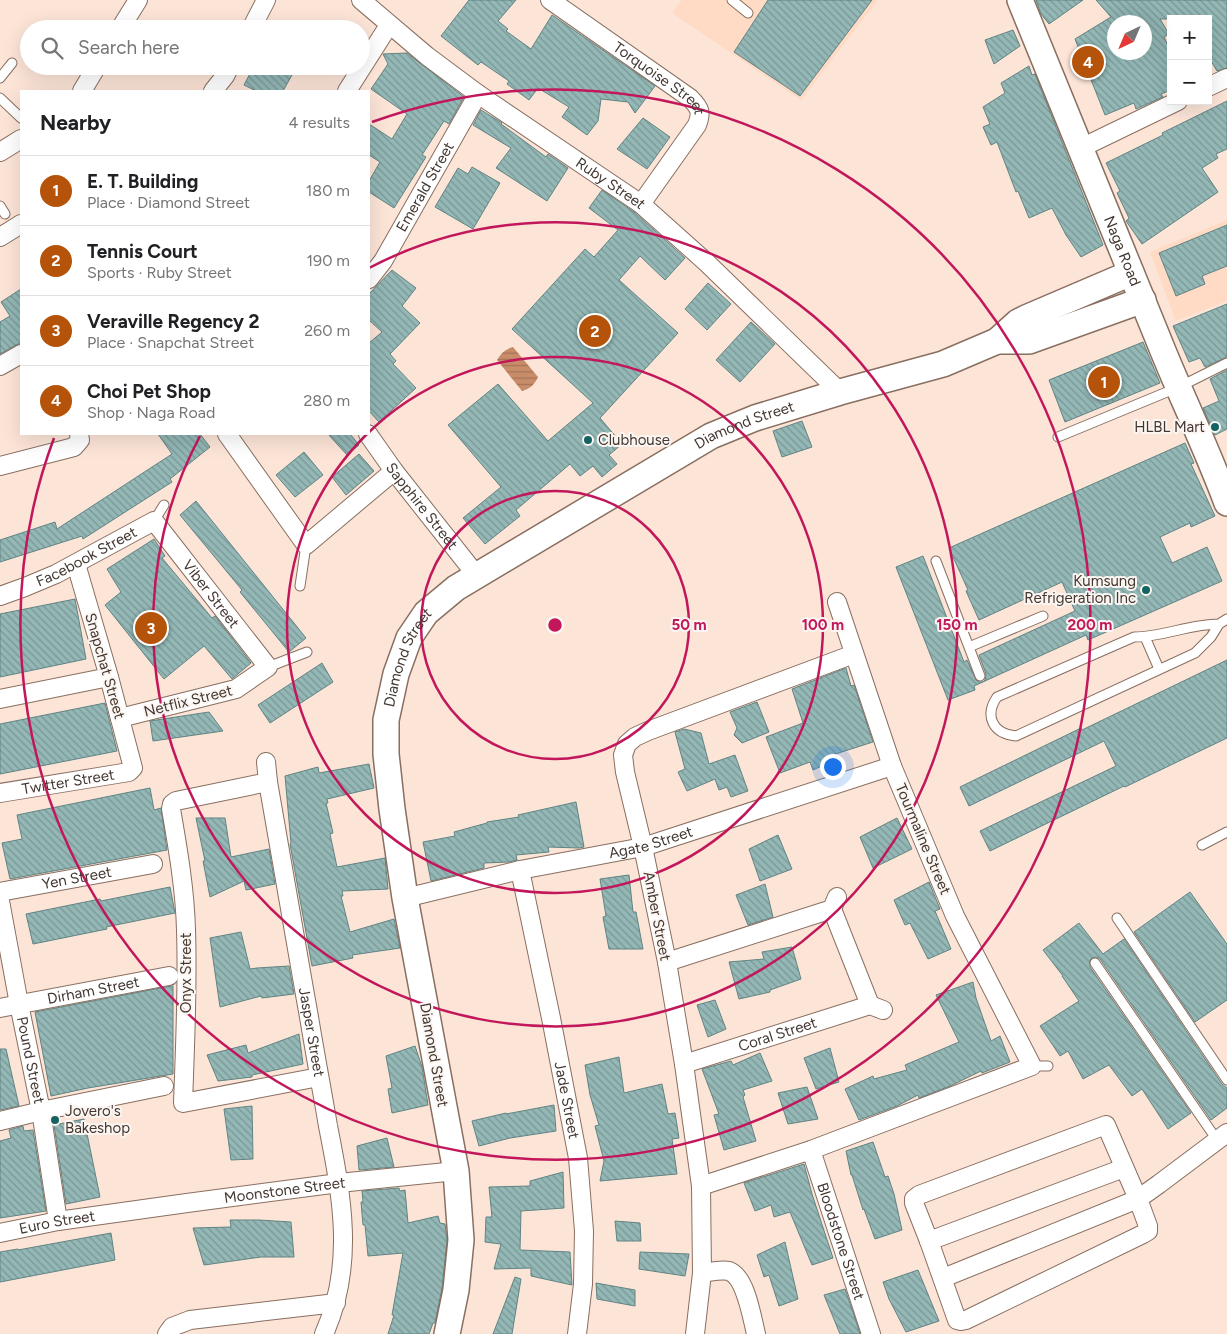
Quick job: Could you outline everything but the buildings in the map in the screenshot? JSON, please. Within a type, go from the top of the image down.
[{"type":"street","points":[[126,20],[138,0]]},
{"type":"street","points":[[255,20],[266,0]]},
{"type":"street","name":"Ruby Street","points":[[361,0],[426,56],[478,94],[641,204],[707,262],[840,392]]},
{"type":"street","name":"Torquoise Street","points":[[550,0],[690,98],[699,107],[700,117],[697,125],[641,204]]},
{"type":"street","name":"Naga Road","points":[[1020,0],[1131,273],[1226,495]]},
{"type":"street","points":[[370,55],[389,25]]},
{"type":"street","points":[[83,90],[92,75]]},
{"type":"street","points":[[214,90],[226,75]]},
{"type":"street","points":[[348,90],[357,75]]},
{"type":"street","points":[[1212,85],[1227,78]]},
{"type":"street","name":"Emerald Street","points":[[370,278],[383,261],[478,94]]},
{"type":"street","points":[[1081,148],[1170,105]]},
{"type":"street","points":[[0,152],[20,140]]},
{"type":"street","points":[[0,237],[20,225]]},
{"type":"street","name":"Diamond Street","points":[[447,1334],[456,1290],[461,1240],[456,1171],[406,898],[386,754],[386,720],[396,674],[409,638],[426,613],[456,588],[711,436],[755,418],[840,392],[943,364],[997,341],[1018,322],[1131,273]]},
{"type":"street","name":"Diamond Street","points":[[997,341],[1029,342],[1143,300]]},
{"type":"street","points":[[1040,312],[1049,334]]},
{"type":"street","points":[[0,366],[20,355]]},
{"type":"street","points":[[0,466],[74,447],[80,440],[79,435]]},
{"type":"street","points":[[228,435],[306,545],[394,471]]},
{"type":"street","name":"Sapphire Street","points":[[369,435],[394,471],[477,576]]},
{"type":"street","name":"Facebook Street","points":[[0,596],[56,574],[154,521]]},
{"type":"street","name":"Viber Street","points":[[154,521],[268,667]]},
{"type":"street","name":"Snapchat Street","points":[[76,564],[134,768]]},
{"type":"street","name":"Tourmaline Street","points":[[701,1186],[811,1150],[1040,1066],[955,916],[892,766],[837,602]]},
{"type":"street","name":"Amber Street","points":[[696,1334],[702,1273],[701,1186],[684,1064],[667,962],[623,756],[627,744],[648,731],[854,654]]},
{"type":"street","name":"Netflix Street","points":[[120,718],[236,689],[268,667]]},
{"type":"street","points":[[0,699],[109,677]]},
{"type":"street","name":"Jasper Street","points":[[266,762],[339,1183],[344,1239],[342,1273],[336,1303],[324,1334]]},
{"type":"street","name":"Agate Street","points":[[406,898],[520,870],[643,848],[892,766]]},
{"type":"street","name":"Twitter Street","points":[[0,793],[129,772],[134,768]]},
{"type":"street","name":"Onyx Street","points":[[268,782],[176,801],[172,804],[171,808],[180,860],[186,928],[187,986],[183,1103],[320,1077]]},
{"type":"street","name":"Yen Street","points":[[0,892],[153,864]]},
{"type":"street","name":"Jade Street","points":[[520,870],[578,1158],[584,1231],[583,1284],[577,1334]]},
{"type":"street","name":"Pound Street","points":[[0,901],[41,1111],[58,1221]]},
{"type":"street","name":"Coral Street","points":[[667,962],[834,903],[877,1008],[684,1064]]},
{"type":"street","name":"Dirham Street","points":[[0,1008],[169,976]]},
{"type":"street","points":[[0,1121],[164,1086]]},
{"type":"street","points":[[1106,1125],[1138,1199],[1148,1231],[961,1321],[956,1317],[914,1204],[914,1199],[919,1195],[1106,1125]]},
{"type":"street","points":[[943,1278],[1138,1199],[1222,1136]]},
{"type":"street","name":"Bloodstone Street","points":[[811,1150],[871,1334]]},
{"type":"street","points":[[929,1241],[1124,1168]]},
{"type":"street","name":"Moonstone Street","points":[[112,1214],[339,1183],[456,1171]]},
{"type":"street","name":"Euro Street","points":[[0,1233],[58,1221],[112,1214]]},
{"type":"street","points":[[702,1273],[726,1271],[736,1275],[743,1288],[756,1334]]},
{"type":"street","points":[[167,1334],[172,1327],[190,1320],[336,1303]]},
{"type":"lane","points":[[732,0],[748,12]]},
{"type":"lane","points":[[0,78],[12,63]]},
{"type":"lane","points":[[0,98],[20,117]]},
{"type":"lane","points":[[1058,437],[1179,387],[1227,363]]},
{"type":"lane","name":"Facebook Street","points":[[154,521],[164,505]]},
{"type":"lane","points":[[300,586],[306,545]]},
{"type":"lane","points":[[936,562],[980,676]]},
{"type":"lane","points":[[969,647],[1043,616]]},
{"type":"lane","points":[[1219,624],[1206,624],[1164,634],[1134,637],[998,696],[992,704],[992,722],[999,731],[1016,736],[1195,653],[1219,624],[1227,619]]},
{"type":"lane","points":[[1145,637],[1159,670]]},
{"type":"lane","name":"Netflix Street","points":[[268,667],[307,652]]},
{"type":"lane","points":[[1202,845],[1227,832]]},
{"type":"lane","points":[[1117,918],[1227,1080]]},
{"type":"lane","points":[[1095,963],[1222,1136]]},
{"type":"shaded area","points":[[682,0],[878,0],[801,100],[672,13]]},
{"type":"shaded area","points":[[1227,220],[1227,301],[1176,321],[1150,252]]},
{"type":"shaded area","points":[[513,347],[538,377],[532,386],[522,391],[497,360],[500,355]]},
{"type":"place","name":"Choi Pet Shop","points":[[1088,62]]},
{"type":"place","name":"Tennis Court","points":[[595,331]]},
{"type":"place","name":"E. T. Building","points":[[1104,382]]},
{"type":"place","name":"HLBL Mart","points":[[1215,427]]},
{"type":"place","name":"Clubhouse","points":[[588,440]]},
{"type":"place","name":"Kumsung Refrigeration Inc","points":[[1146,590]]},
{"type":"place","name":"Veraville Regency 2","points":[[151,628]]},
{"type":"place","name":"Jovero's Bakeshop","points":[[55,1120]]}]
